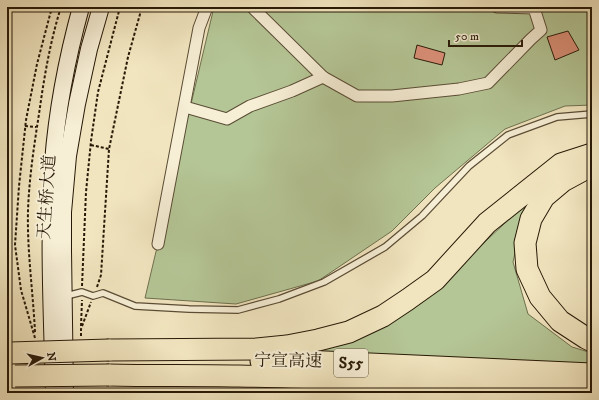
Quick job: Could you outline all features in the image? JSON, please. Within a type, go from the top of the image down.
[{"type":"highway","points":[[109,361],[287,346],[349,332],[383,316],[435,280],[487,223],[561,164],[592,154]]},
{"type":"highway","points":[[592,166],[564,181],[544,198],[531,219],[525,243],[527,269],[540,297],[560,321],[592,341]]},
{"type":"highway","name":"宁宣高速","points":[[10,363],[109,361],[303,361],[592,374]]},
{"type":"highway","name":"宁宣高速","points":[[109,361],[136,376],[345,378],[592,390]]},
{"type":"highway","points":[[136,376],[385,393]]},
{"type":"main road","name":"天生桥大道","points":[[54,393],[51,239],[53,161],[64,79],[70,48],[81,7]]},
{"type":"main road","name":"天生桥大道","points":[[65,393],[63,212],[68,156],[89,49],[101,7]]},
{"type":"street","points":[[158,244],[199,28],[207,7]]},
{"type":"street","points":[[254,7],[254,9],[323,77],[357,96],[392,96],[459,89],[488,83],[541,30],[534,8],[496,7]]},
{"type":"street","points":[[185,107],[227,119],[250,106],[292,91],[323,77]]},
{"type":"lane","points":[[64,297],[82,292],[93,296],[103,293],[135,306],[189,310],[238,310],[279,300],[324,282],[385,247],[422,216],[469,166],[508,135],[557,117],[592,114]]},
{"type":"path","points":[[35,336],[21,290],[15,245],[19,186],[26,126],[37,64],[52,7]]},
{"type":"path","points":[[35,343],[28,250],[28,211],[34,146],[44,79],[61,7]]},
{"type":"path","points":[[81,343],[86,192],[91,145],[98,92],[120,7]]},
{"type":"path","points":[[81,329],[101,275],[109,149],[128,57],[141,7]]},
{"type":"path","points":[[26,126],[37,127]]},
{"type":"path","points":[[91,145],[109,149]]},
{"type":"green space","points":[[214,7],[592,7],[592,105],[565,106],[505,129],[435,188],[392,231],[318,281],[236,304],[145,298]]},
{"type":"green space","points":[[548,183],[525,209],[513,262],[528,314],[572,347],[592,353],[592,365],[298,354],[359,335],[414,308]]},
{"type":"green space","points":[[101,390],[173,393],[101,393]]},
{"type":"building","points":[[568,31],[579,50],[555,60],[547,37]]},
{"type":"building","points":[[417,45],[445,53],[442,65],[414,58]]}]
